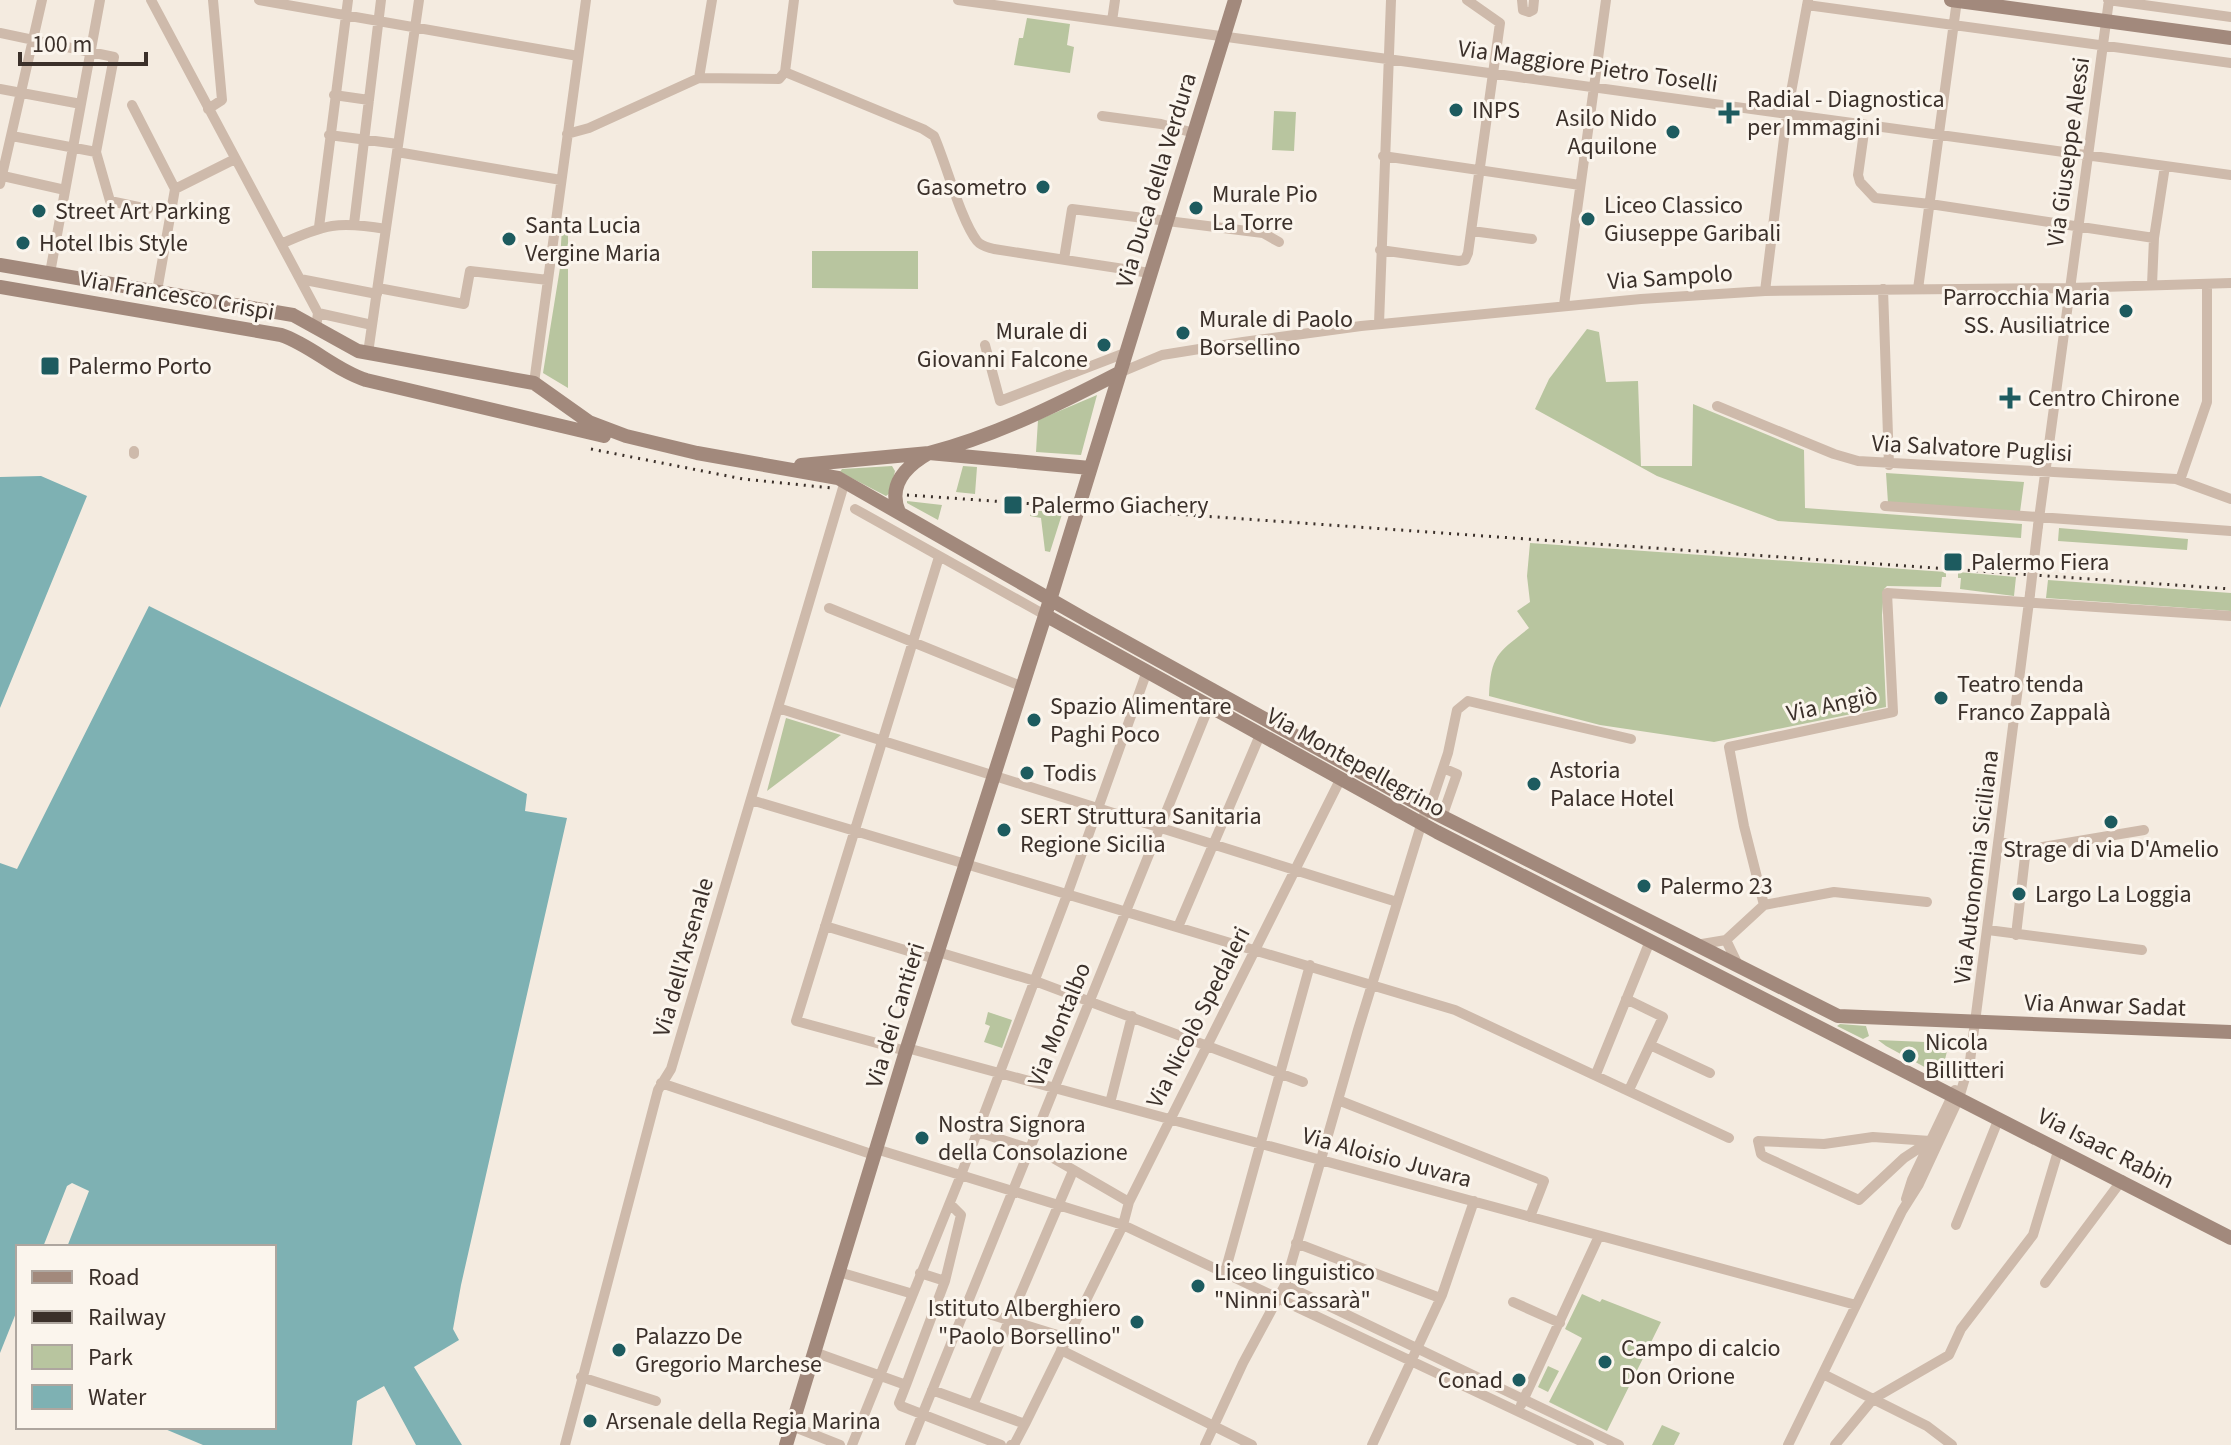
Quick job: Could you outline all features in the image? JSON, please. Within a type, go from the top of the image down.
[{"type":"street","points":[[42,0],[1,179],[65,190]]},
{"type":"street","points":[[50,273],[100,0]]},
{"type":"street","points":[[151,0],[300,279],[317,320],[372,325]]},
{"type":"street","points":[[208,109],[222,100],[213,0]]},
{"type":"street","points":[[259,0],[578,56]]},
{"type":"street","points":[[319,227],[348,0]]},
{"type":"street","points":[[354,224],[381,0]]},
{"type":"street","points":[[368,353],[419,0]]},
{"type":"street","points":[[586,0],[534,383],[589,422],[648,443],[778,467],[929,453],[1090,468]]},
{"type":"street","points":[[699,78],[712,0]]},
{"type":"street","points":[[567,134],[589,128],[699,78],[779,79],[785,72],[794,0]]},
{"type":"street","name":"Via Maggiore Pietro Toselli","points":[[958,0],[2231,175]]},
{"type":"street","points":[[1112,21],[1115,0]]},
{"type":"street","name":"Via Duca della Verdura","points":[[1090,468],[1235,0]]},
{"type":"street","points":[[1379,324],[1391,0]]},
{"type":"street","points":[[1380,250],[1459,261],[1465,260],[1468,253],[1500,23],[1467,0]]},
{"type":"street","points":[[1522,0],[1523,10],[1529,12],[1533,10],[1534,0]]},
{"type":"street","points":[[1564,305],[1606,0]]},
{"type":"street","points":[[1918,289],[1955,0],[2231,36]]},
{"type":"street","points":[[1985,0],[2106,19]]},
{"type":"street","points":[[2109,0],[2231,17]]},
{"type":"street","name":"Via Giuseppe Alessi","points":[[2039,522],[2109,0]]},
{"type":"street","points":[[1765,291],[1787,114],[1808,2],[2231,63]]},
{"type":"street","points":[[0,33],[114,57],[96,152],[110,201],[148,209]]},
{"type":"street","points":[[785,72],[934,136],[966,218],[976,240],[982,245],[1150,273]]},
{"type":"street","points":[[0,89],[81,104]]},
{"type":"street","points":[[334,95],[369,100]]},
{"type":"street","points":[[132,105],[175,189],[157,291]]},
{"type":"street","points":[[1102,116],[1161,124],[1194,133]]},
{"type":"street","points":[[1865,125],[1858,175],[1875,198],[2154,238]]},
{"type":"street","points":[[329,135],[364,139],[561,180]]},
{"type":"street","points":[[12,136],[96,152]]},
{"type":"street","points":[[1383,156],[1580,185]]},
{"type":"street","points":[[175,189],[235,159]]},
{"type":"street","points":[[2152,285],[2154,238],[2165,166]]},
{"type":"street","points":[[1064,259],[1072,209],[1263,233],[1279,242]]},
{"type":"street","points":[[281,244],[319,227],[354,224],[386,229]]},
{"type":"street","points":[[1472,231],[1532,239]]},
{"type":"street","name":"Via Francesco Crispi","points":[[0,265],[317,320],[349,347],[368,353],[534,383]]},
{"type":"street","points":[[300,279],[464,304],[470,271],[548,280]]},
{"type":"street","name":"Via Sampolo","points":[[1119,373],[1162,355],[1379,324],[1564,305],[1765,291],[2231,283]]},
{"type":"street","points":[[2180,480],[2207,402],[2207,284]]},
{"type":"street","name":"Via Francesco Crispi","points":[[0,287],[281,335],[354,376],[610,437],[648,443]]},
{"type":"street","points":[[1883,291],[1889,465]]},
{"type":"street","points":[[985,345],[1000,401],[1125,353]]},
{"type":"street","points":[[431,395],[436,367]]},
{"type":"street","points":[[899,512],[894,499],[900,480],[906,469],[929,453],[991,432],[1119,373]]},
{"type":"street","name":"Via Salvatore Puglisi","points":[[1717,406],[1846,459],[1889,465],[2180,480],[2231,499]]},
{"type":"street","name":"Via Montepellegrino","points":[[778,467],[845,481],[1050,600],[1084,628],[1147,671],[1340,780],[1956,1096]]},
{"type":"street","name":"Via dei Cantieri","points":[[786,1445],[906,1049],[1023,687],[1041,612],[1050,600],[1090,468]]},
{"type":"street","name":"Via dell'Arsenale","points":[[565,1445],[661,1083],[671,1069],[845,481]]},
{"type":"street","points":[[1885,506],[2039,522],[2231,531]]},
{"type":"street","points":[[855,509],[1041,612]]},
{"type":"street","name":"Via Autonomia Siciliana","points":[[1956,1096],[1967,1072],[1977,1022],[2039,522]]},
{"type":"street","points":[[939,557],[825,926],[1035,981],[1303,1082]]},
{"type":"street","name":"Via Angiò","points":[[1764,905],[1729,747],[1893,712],[1887,593],[2029,598]]},
{"type":"street","points":[[2029,598],[2231,616]]},
{"type":"street","points":[[829,608],[1023,687]]},
{"type":"street","name":"Via Montepellegrino","points":[[1041,612],[1084,628],[1433,812],[1838,1016]]},
{"type":"street","points":[[852,1445],[978,1132],[1147,671]]},
{"type":"street","points":[[1205,1445],[1285,1285],[1421,824],[1433,812],[1457,774],[1443,768],[1457,710],[1468,701],[1631,739]]},
{"type":"street","name":"Via Montalbo","points":[[910,1445],[1209,706]]},
{"type":"street","points":[[778,708],[1397,902]]},
{"type":"street","points":[[1178,927],[1260,735]]},
{"type":"street","name":"Via Nicolò Spedaleri","points":[[1011,1445],[1025,1424],[1123,1225],[1129,1202],[1340,780]]},
{"type":"street","points":[[751,800],[965,866],[1373,983],[1455,1010],[1729,1138]]},
{"type":"street","points":[[1999,841],[2026,848],[2144,830]]},
{"type":"street","points":[[2016,935],[2026,848]]},
{"type":"street","points":[[1696,945],[1726,940],[1764,905],[1834,892],[1927,902]]},
{"type":"street","points":[[1613,922],[1621,907]]},
{"type":"street","name":"Via Aloisio Juvara","points":[[825,926],[796,1021],[1000,1073],[1856,1305]]},
{"type":"street","points":[[1988,930],[2142,950]]},
{"type":"street","points":[[1726,940],[1739,967]]},
{"type":"street","points":[[1596,1074],[1650,941]]},
{"type":"street","points":[[1225,1272],[1258,1143],[1310,965]]},
{"type":"street","points":[[1626,999],[1663,1017],[1629,1090]]},
{"type":"street","points":[[1809,1021],[1816,1006]]},
{"type":"street","points":[[1110,1103],[1132,1016]]},
{"type":"street","name":"Via Anwar Sadat","points":[[1838,1016],[2231,1032]]},
{"type":"street","points":[[1650,1045],[1710,1073]]},
{"type":"street","points":[[661,1083],[875,1152],[1123,1225],[1589,1445]]},
{"type":"street","points":[[1902,1211],[1930,1141],[1956,1096]]},
{"type":"street","points":[[1792,1444],[1856,1305],[1902,1211],[1919,1184],[1956,1096]]},
{"type":"street","name":"Via Isaac Rabin","points":[[1956,1096],[2231,1238]]},
{"type":"street","points":[[1338,1100],[1544,1181],[1530,1217]]},
{"type":"street","points":[[1956,1225],[1999,1118]]},
{"type":"street","points":[[978,1132],[1030,1148],[1129,1202]]},
{"type":"street","points":[[1873,1137],[1930,1141],[1904,1158],[1859,1200],[1765,1157],[1761,1154],[1758,1141],[1824,1144],[1873,1137]]},
{"type":"street","points":[[1835,1445],[1873,1399],[1949,1355],[1961,1329],[2033,1235],[2059,1148]]},
{"type":"street","points":[[973,1405],[1073,1171]]},
{"type":"street","points":[[2045,1283],[2122,1180]]},
{"type":"street","points":[[1372,1445],[1440,1298],[1474,1201]]},
{"type":"street","points":[[950,1204],[961,1215],[945,1281],[899,1403],[1001,1445]]},
{"type":"street","points":[[1518,1411],[1599,1236]]},
{"type":"street","points":[[1296,1243],[1440,1298]]},
{"type":"street","points":[[839,1272],[913,1294]]},
{"type":"street","points":[[920,1273],[945,1281]]},
{"type":"street","points":[[1285,1285],[1619,1445]]},
{"type":"street","points":[[1513,1302],[1560,1323]]},
{"type":"street","points":[[966,1307],[1067,1338]]},
{"type":"street","points":[[1061,1350],[1252,1445]]},
{"type":"street","points":[[814,1352],[906,1385]]},
{"type":"street","points":[[1823,1374],[1927,1426],[1952,1445]]},
{"type":"street","points":[[581,1377],[656,1401]]},
{"type":"street","points":[[932,1390],[1025,1424]]},
{"type":"street","points":[[792,1426],[840,1445]]},
{"type":"green space","points":[[1027,18],[1070,24],[1067,45],[1074,47],[1070,73],[1014,65]]},
{"type":"green space","points":[[1274,111],[1296,112],[1294,151],[1272,150]]},
{"type":"green space","points":[[562,227],[568,227],[568,264],[560,262]]},
{"type":"green space","points":[[812,251],[918,251],[918,289],[812,288]]},
{"type":"green space","points":[[560,268],[568,269],[568,388],[543,373]]},
{"type":"green space","points":[[1587,329],[1599,332],[1606,382],[1638,381],[1641,466],[1692,466],[1693,404],[1804,450],[1805,508],[2022,524],[2021,538],[1778,521],[1657,476],[1535,409],[1549,379]]},
{"type":"green space","points":[[1097,395],[1081,455],[1036,452],[1038,420]]},
{"type":"green space","points":[[892,466],[895,471],[890,493],[886,496],[840,472],[842,469]]},
{"type":"green space","points":[[963,466],[977,467],[975,494],[956,492]]},
{"type":"green space","points":[[1886,473],[2024,482],[2020,512],[1888,503]]},
{"type":"green space","points":[[907,503],[942,505],[938,520]]},
{"type":"green space","points":[[1031,511],[1063,511],[1050,552],[1045,551],[1041,518],[1030,516]]},
{"type":"green space","points":[[2059,528],[2188,539],[2187,550],[2058,541]]},
{"type":"green space","points":[[1530,543],[1946,572],[1946,577],[1942,577],[1941,587],[1887,586],[1884,589],[1882,615],[1886,707],[1714,742],[1600,725],[1489,696],[1492,671],[1498,656],[1529,628],[1517,611],[1530,602],[1527,576]]},
{"type":"green space","points":[[1958,572],[2016,577],[2014,596],[1960,589]]},
{"type":"green space","points":[[2048,580],[2231,593],[2231,611],[2046,598]]},
{"type":"green space","points":[[786,718],[841,735],[767,791]]},
{"type":"green space","points":[[988,1012],[1012,1020],[1002,1048],[984,1042],[990,1026],[985,1024]]},
{"type":"green space","points":[[1837,1026],[1866,1026],[1869,1036],[1863,1039]]},
{"type":"green space","points":[[1878,1040],[1949,1043],[1941,1076],[1886,1046]]},
{"type":"green space","name":"Campo di calcio Don Orione","points":[[1582,1294],[1661,1322],[1607,1431],[1549,1402],[1582,1338],[1565,1329]]},
{"type":"green space","points":[[1548,1366],[1559,1371],[1548,1392],[1538,1387]]},
{"type":"green space","points":[[1662,1425],[1680,1433],[1674,1445],[1652,1445]]},
{"type":"water","points":[[41,476],[87,496],[0,708],[0,477]]},
{"type":"water","points":[[149,606],[527,794],[525,811],[567,818],[461,1285],[453,1329],[459,1340],[414,1367],[462,1445],[416,1445],[384,1386],[357,1401],[352,1445],[203,1445],[165,1429],[276,1429],[276,1245],[68,1245],[89,1191],[72,1183],[67,1186],[44,1245],[16,1245],[16,1313],[0,1353],[0,863],[17,869]]},
{"type":"railway","points":[[591,449],[743,479],[832,488]]},
{"type":"railway","points":[[907,495],[1064,506]]},
{"type":"railway","points":[[1090,508],[2231,589]]},
{"type":"place","name":"INPS","points":[[1456,110]]},
{"type":"place","name":"Radial - Diagnostica per Immagini","points":[[1729,113]]},
{"type":"place","name":"Asilo Nido Aquilone","points":[[1673,132]]},
{"type":"place","name":"Gasometro","points":[[1043,187]]},
{"type":"place","name":"Murale Pio La Torre","points":[[1196,208]]},
{"type":"place","name":"Street Art Parking","points":[[39,211]]},
{"type":"place","name":"Liceo Classico Giuseppe Garibali","points":[[1588,219]]},
{"type":"place","name":"Santa Lucia Vergine Maria","points":[[509,239]]},
{"type":"place","name":"Hotel Ibis Style","points":[[23,243]]},
{"type":"place","name":"Parrocchia Maria SS. Ausiliatrice","points":[[2126,311]]},
{"type":"place","name":"Murale di Paolo Borsellino","points":[[1183,333]]},
{"type":"place","name":"Murale di Giovanni Falcone","points":[[1104,345]]},
{"type":"place","name":"Palermo Porto","points":[[50,366]]},
{"type":"place","name":"Centro Chirone","points":[[2010,398]]},
{"type":"place","name":"Palermo Giachery","points":[[1013,505]]},
{"type":"place","name":"Palermo Fiera","points":[[1953,562]]},
{"type":"place","name":"Teatro tenda Franco Zappalà","points":[[1941,698]]},
{"type":"place","name":"Spazio Alimentare Paghi Poco","points":[[1034,720]]},
{"type":"place","name":"Todis","points":[[1027,773]]},
{"type":"place","name":"Astoria Palace Hotel","points":[[1534,784]]},
{"type":"place","name":"Strage di via D'Amelio","points":[[2111,822]]},
{"type":"place","name":"SERT Struttura Sanitaria Regione Sicilia","points":[[1004,830]]},
{"type":"place","name":"Palermo 23","points":[[1644,886]]},
{"type":"place","name":"Largo La Loggia","points":[[2019,894]]},
{"type":"place","name":"Nicola Billitteri","points":[[1909,1056]]},
{"type":"place","name":"Nostra Signora della Consolazione","points":[[922,1138]]},
{"type":"place","name":"Liceo linguistico \"Ninni Cassarà\"","points":[[1198,1286]]},
{"type":"place","name":"Istituto Alberghiero \"Paolo Borsellino\"","points":[[1137,1322]]},
{"type":"place","name":"Palazzo De Gregorio Marchese","points":[[619,1350]]},
{"type":"place","name":"Campo di calcio Don Orione","points":[[1605,1362]]},
{"type":"place","name":"Conad","points":[[1519,1380]]},
{"type":"place","name":"Arsenale della Regia Marina","points":[[590,1421]]}]
